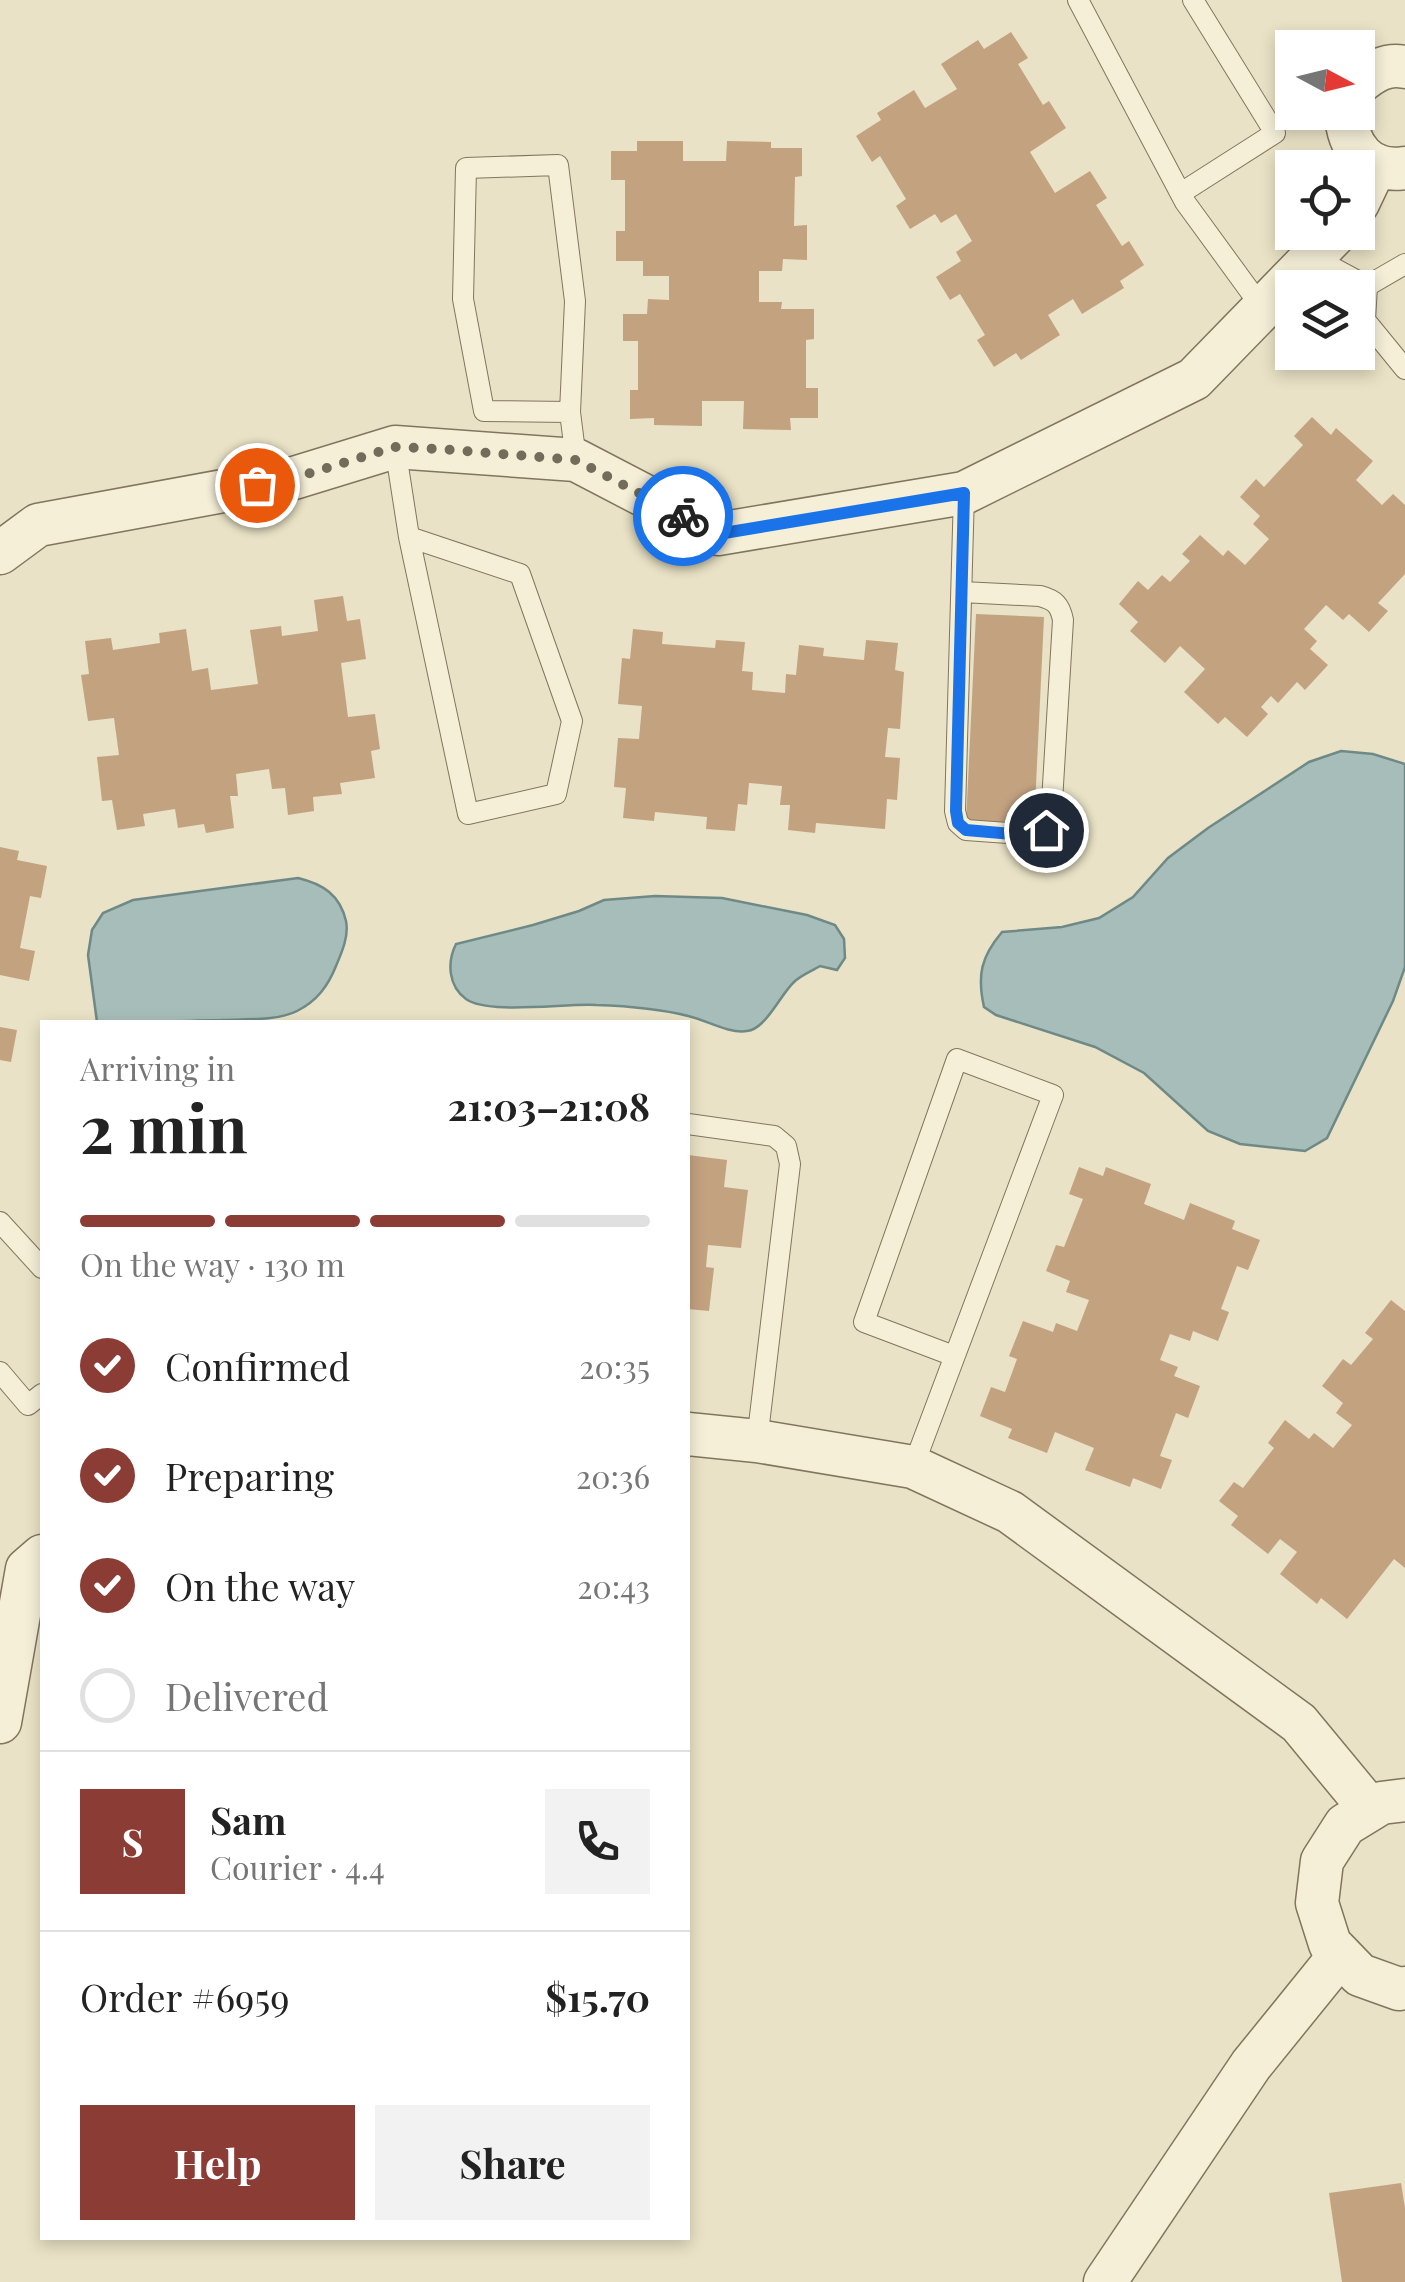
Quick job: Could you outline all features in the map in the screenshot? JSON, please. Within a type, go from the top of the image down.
[{"type":"street","points":[[1375,71],[1396,65],[1405,67]]},
{"type":"street","points":[[1347,130],[1357,151],[1390,167]]},
{"type":"street","points":[[0,553],[38,525],[294,478],[395,447],[576,460],[718,534],[964,493],[1194,380],[1320,250]]},
{"type":"street","points":[[690,1434],[913,1466],[1010,1512],[1299,1724],[1387,1805],[1344,1825],[1322,1861],[1317,1903],[1330,1944],[1360,1975],[1405,1988]]},
{"type":"street","points":[[0,1722],[23,1558]]},
{"type":"street","points":[[1105,2282],[1251,2065],[1340,1954]]},
{"type":"lane","points":[[1078,0],[1185,202],[1262,310]]},
{"type":"lane","points":[[1181,193],[1275,133],[1192,0]]},
{"type":"lane","points":[[570,412],[484,411],[463,300],[466,168],[558,165],[574,301],[570,412],[576,460]]},
{"type":"lane","points":[[1330,250],[1351,270]]},
{"type":"lane","points":[[1375,281],[1405,264]]},
{"type":"lane","points":[[1375,332],[1405,369]]},
{"type":"lane","points":[[395,447],[409,537],[468,814],[556,794],[572,722],[520,574],[409,537]]},
{"type":"lane","points":[[962,592],[1040,596],[1052,599],[1061,608],[1051,818],[1046,830],[1036,836],[966,830],[958,823],[956,811],[964,493]]},
{"type":"lane","points":[[913,1466],[1053,1096],[957,1059],[864,1322],[954,1356]]},
{"type":"lane","points":[[690,1124],[774,1136],[786,1146],[790,1164],[757,1441]]},
{"type":"lane","points":[[0,1222],[40,1266]]},
{"type":"lane","points":[[0,1372],[28,1405],[40,1396]]},
{"type":"water","points":[[1341,751],[1373,754],[1405,764],[1405,967],[1393,1001],[1327,1138],[1305,1151],[1240,1144],[1208,1131],[1144,1073],[1095,1047],[996,1015],[984,1007],[982,967],[1002,932],[1062,927],[1099,918],[1133,897],[1168,858],[1208,828],[1309,762]]},
{"type":"water","points":[[298,878],[323,887],[335,898],[347,927],[333,973],[321,992],[289,1014],[214,1020],[97,1020],[88,955],[92,930],[103,913],[133,900]]},
{"type":"water","points":[[655,896],[722,898],[807,915],[835,925],[844,939],[845,958],[837,970],[820,966],[797,980],[767,1018],[747,1031],[642,1008],[477,1004],[460,994],[453,981],[450,966],[456,944],[533,925],[604,900]]},
{"type":"building","points":[[1011,32],[1028,58],[1018,64],[1043,105],[1049,101],[1066,128],[1030,152],[1055,193],[1090,171],[1107,198],[1096,205],[1122,246],[1129,241],[1144,265],[1120,281],[1124,288],[1082,314],[1073,299],[1048,315],[1060,335],[1021,360],[1016,353],[994,367],[977,340],[985,335],[960,294],[950,300],[936,277],[961,261],[956,252],[972,241],[956,214],[941,223],[935,214],[910,229],[896,206],[906,199],[880,156],[872,162],[856,136],[881,120],[877,113],[914,90],[925,108],[957,89],[941,64],[978,40],[984,49]]},
{"type":"building","points":[[637,141],[683,141],[683,161],[726,161],[727,141],[771,142],[771,148],[802,148],[802,176],[795,177],[794,226],[807,225],[807,260],[783,259],[782,271],[759,271],[759,302],[782,302],[781,309],[814,309],[814,339],[806,340],[806,388],[818,388],[818,418],[790,418],[791,430],[743,429],[744,401],[702,401],[702,426],[654,425],[654,418],[630,419],[630,390],[638,390],[638,341],[623,341],[623,314],[647,314],[648,299],[669,300],[669,276],[643,276],[643,261],[616,261],[616,231],[625,231],[625,180],[611,180],[611,151],[637,151]]},
{"type":"building","points":[[1312,417],[1331,435],[1336,428],[1373,461],[1356,480],[1382,505],[1393,494],[1405,505],[1405,574],[1378,603],[1388,611],[1369,632],[1349,614],[1343,620],[1326,605],[1304,629],[1317,641],[1310,649],[1328,665],[1305,690],[1297,682],[1278,703],[1271,696],[1261,707],[1268,714],[1247,737],[1225,717],[1218,724],[1184,692],[1205,669],[1180,646],[1165,663],[1130,631],[1138,622],[1119,604],[1138,581],[1148,590],[1162,575],[1170,582],[1190,561],[1182,554],[1200,535],[1223,556],[1228,550],[1245,565],[1269,539],[1253,524],[1260,516],[1240,497],[1256,479],[1264,487],[1303,445],[1294,436]]},
{"type":"building","points":[[343,596],[347,621],[360,619],[366,659],[341,663],[348,717],[375,714],[380,749],[371,751],[375,778],[340,783],[342,794],[313,797],[314,811],[288,815],[285,788],[272,789],[269,769],[236,774],[238,796],[230,796],[234,828],[206,833],[204,824],[178,828],[175,809],[143,814],[145,826],[117,830],[112,800],[102,801],[97,757],[119,755],[114,718],[88,721],[81,675],[89,674],[85,641],[111,638],[113,650],[160,643],[159,633],[186,629],[192,671],[208,668],[211,690],[258,684],[250,630],[281,626],[282,636],[318,631],[314,600]]},
{"type":"building","points":[[976,614],[1044,617],[1034,827],[966,823]]},
{"type":"building","points":[[633,629],[663,632],[662,644],[715,648],[716,640],[745,642],[742,671],[753,672],[752,690],[785,693],[786,674],[796,675],[799,645],[824,648],[823,656],[864,660],[866,640],[898,643],[895,670],[904,672],[900,729],[888,728],[885,757],[900,758],[897,800],[887,799],[885,829],[816,823],[815,833],[788,830],[790,805],[780,805],[782,786],[749,783],[747,805],[738,804],[735,831],[706,829],[707,817],[655,812],[654,821],[623,818],[626,788],[614,787],[618,738],[639,739],[642,706],[618,704],[622,658],[630,659]]},
{"type":"building","points":[[0,847],[19,851],[17,860],[47,866],[41,898],[30,896],[20,948],[35,951],[29,981],[0,975]]},
{"type":"building","points":[[0,1027],[17,1030],[11,1062],[0,1060]]},
{"type":"building","points":[[690,1155],[727,1160],[724,1187],[748,1190],[741,1248],[708,1245],[706,1267],[714,1268],[709,1311],[690,1309]]},
{"type":"building","points":[[1079,1167],[1103,1176],[1106,1167],[1151,1184],[1144,1204],[1184,1220],[1190,1203],[1235,1221],[1232,1229],[1260,1240],[1248,1270],[1237,1266],[1221,1309],[1229,1312],[1218,1341],[1193,1331],[1190,1341],[1170,1334],[1160,1360],[1178,1367],[1174,1376],[1200,1386],[1188,1418],[1176,1413],[1160,1456],[1172,1460],[1161,1489],[1133,1478],[1130,1487],[1085,1470],[1094,1448],[1055,1432],[1047,1453],[1008,1438],[1012,1429],[980,1416],[991,1387],[1005,1392],[1017,1359],[1009,1356],[1023,1321],[1053,1332],[1056,1323],[1077,1331],[1089,1300],[1066,1292],[1070,1281],[1046,1271],[1056,1245],[1064,1247],[1083,1199],[1069,1194]]},
{"type":"building","points":[[1391,1300],[1405,1311],[1405,1568],[1394,1559],[1347,1619],[1321,1598],[1317,1604],[1280,1574],[1297,1552],[1280,1539],[1268,1554],[1231,1525],[1238,1516],[1219,1501],[1234,1482],[1243,1488],[1274,1448],[1268,1443],[1285,1420],[1309,1439],[1314,1433],[1333,1448],[1352,1425],[1336,1413],[1343,1403],[1322,1386],[1343,1359],[1351,1365],[1373,1339],[1365,1333]]},
{"type":"building","points":[[1401,2183],[1405,2282],[1342,2282],[1329,2193]]},
{"type":"way so far","points":[[257,485],[294,478],[395,447],[440,449],[576,460],[683,516]]},
{"type":"route","points":[[683,516],[718,534],[964,493],[958,823],[966,830],[1036,836],[1046,830]]}]
